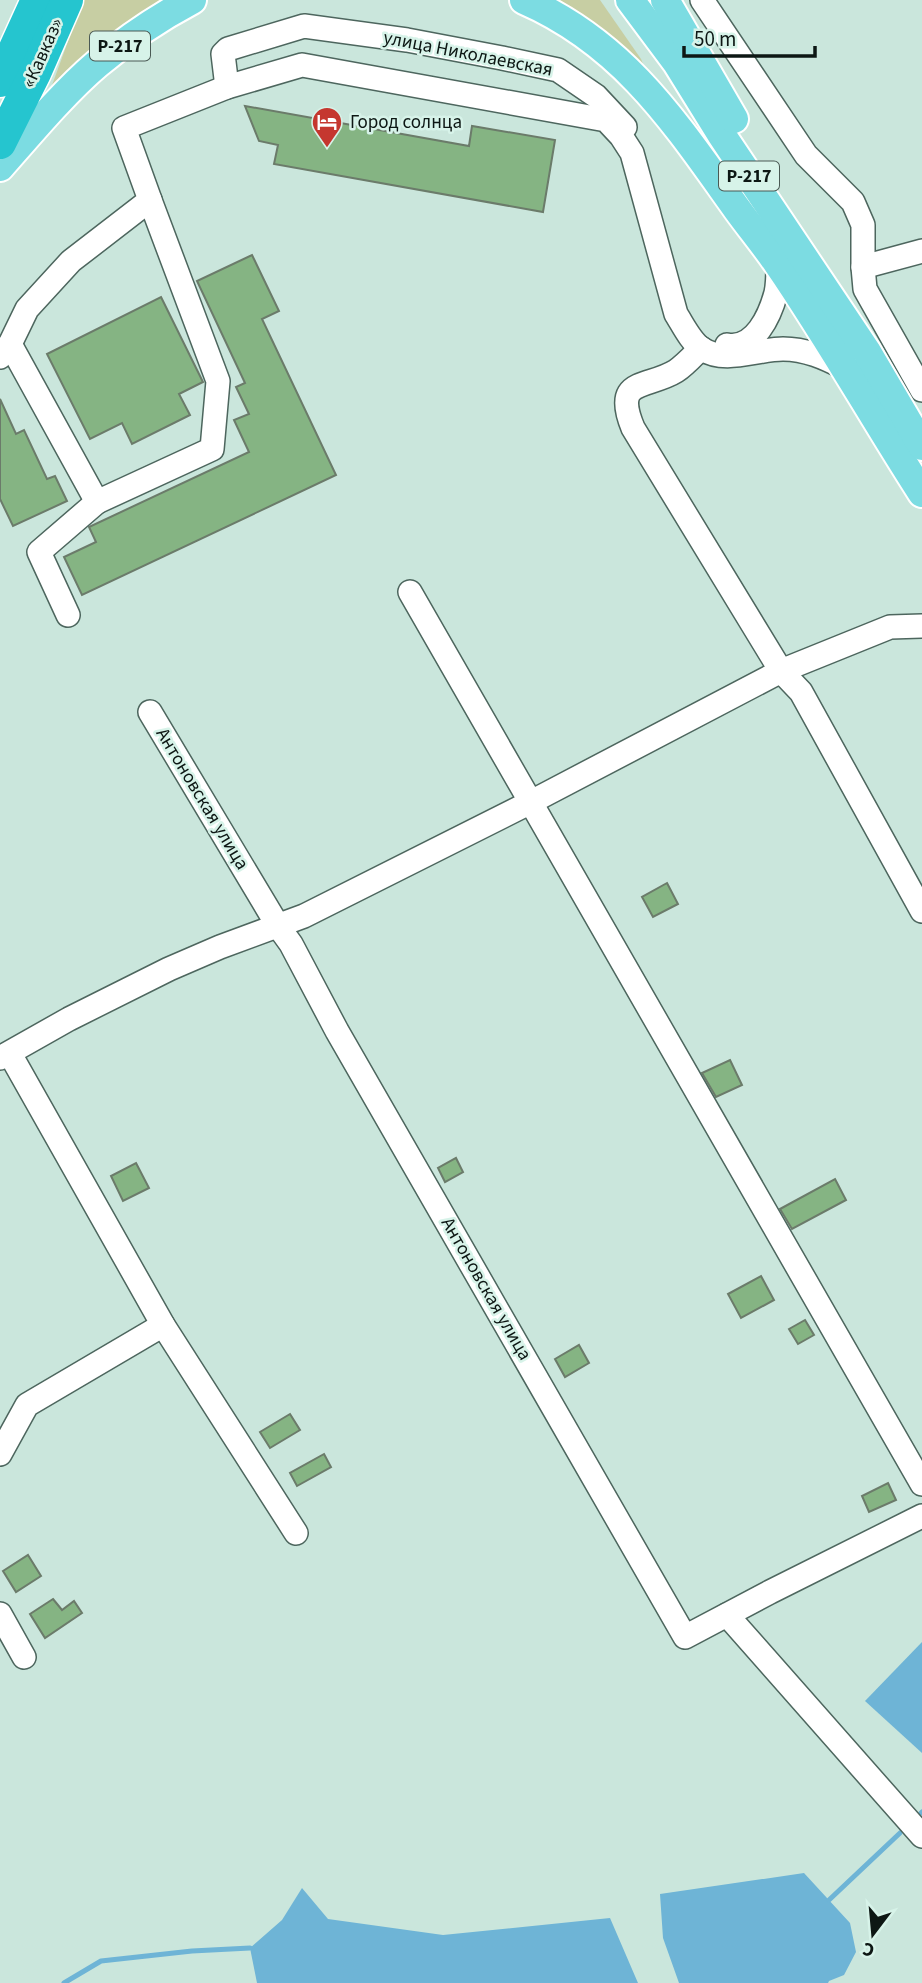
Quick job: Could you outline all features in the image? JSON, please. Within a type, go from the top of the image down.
[{"type":"highway","name":"«Кавказ»","points":[[0,81],[37,0]]},
{"type":"highway","name":"«Кавказ»","points":[[0,143],[67,0]]},
{"type":"main road","name":"Р-217","points":[[0,167],[95,66],[128,39],[192,0]]},
{"type":"main road","name":"Р-217","points":[[524,0],[565,21],[635,76],[690,140],[778,265]]},
{"type":"main road","name":"Р-217","points":[[614,0],[744,200],[778,265]]},
{"type":"main road","name":"Р-217","points":[[630,0],[677,63],[757,189],[856,360]]},
{"type":"main road","name":"Р-217","points":[[665,0],[844,301],[856,360]]},
{"type":"main road","points":[[778,265],[922,446]]},
{"type":"main road","points":[[856,360],[922,493]]},
{"type":"street","points":[[702,0],[806,155],[852,202],[863,225],[865,289],[922,390]]},
{"type":"street","name":"улица Николаевская","points":[[227,87],[223,54],[228,49],[304,26],[407,40],[558,70],[596,96],[630,132],[644,154],[685,303],[692,321],[704,335],[716,343],[732,346],[748,342],[769,312],[776,292],[778,265]]},
{"type":"street","name":"улица Николаевская","points":[[150,200],[124,128],[227,87],[302,65],[606,120],[632,153],[676,314],[701,348]]},
{"type":"street","points":[[68,615],[39,552],[97,502],[212,449],[218,381],[150,200],[71,261],[27,309],[5,351],[97,502]]},
{"type":"street","points":[[863,267],[922,251]]},
{"type":"street","points":[[856,360],[826,358],[803,350],[782,349],[718,355],[701,348],[676,371],[634,387],[626,397],[626,411],[633,428],[781,671],[801,692],[922,911]]},
{"type":"street","points":[[410,592],[922,1484]]},
{"type":"street","points":[[296,1533],[163,1325],[5,1056],[69,1019],[169,969],[304,916],[531,802],[781,671],[890,627],[922,625]]},
{"type":"street","name":"Антоновская улица","points":[[150,712],[291,944],[337,1031],[685,1637],[922,1516]]},
{"type":"street","points":[[0,1454],[27,1405],[163,1325]]},
{"type":"street","points":[[0,1614],[24,1657]]},
{"type":"street","points":[[727,1615],[922,1836]]},
{"type":"green space","points":[[83,0],[166,0],[47,99]]},
{"type":"green space","points":[[547,0],[600,0],[641,59],[646,71]]},
{"type":"water","points":[[922,1642],[922,1753],[865,1701]]},
{"type":"water","points":[[804,1873],[850,1923],[856,1952],[844,1975],[828,1983],[679,1983],[663,1938],[660,1894]]},
{"type":"water","points":[[302,1888],[328,1919],[443,1935],[610,1918],[638,1983],[257,1983],[250,1948],[282,1920]]},
{"type":"building","points":[[245,106],[469,146],[472,126],[555,140],[543,212],[274,164],[278,145],[259,141]]},
{"type":"building","points":[[252,255],[279,311],[262,319],[336,475],[82,595],[64,557],[96,542],[89,527],[249,452],[234,420],[249,414],[236,387],[245,383],[197,281]]},
{"type":"building","points":[[161,297],[203,382],[179,394],[190,415],[132,444],[122,423],[90,439],[47,354]]},
{"type":"building","points":[[0,399],[16,434],[24,430],[47,479],[55,476],[67,501],[13,526],[0,499]]},
{"type":"building","points":[[667,883],[678,904],[653,917],[642,897]]},
{"type":"building","points":[[730,1060],[742,1085],[716,1097],[702,1073]]},
{"type":"building","points":[[456,1158],[463,1172],[445,1182],[438,1168]]},
{"type":"building","points":[[136,1163],[149,1188],[123,1201],[111,1176]]},
{"type":"building","points":[[835,1179],[846,1200],[792,1229],[780,1209]]},
{"type":"building","points":[[761,1276],[774,1300],[741,1318],[728,1294]]},
{"type":"building","points":[[805,1320],[814,1335],[798,1344],[789,1329]]},
{"type":"building","points":[[579,1345],[589,1363],[565,1377],[555,1359]]},
{"type":"building","points":[[290,1414],[300,1430],[270,1448],[260,1432]]},
{"type":"building","points":[[324,1454],[331,1467],[297,1486],[290,1473]]},
{"type":"building","points":[[888,1483],[896,1500],[869,1512],[862,1496]]},
{"type":"building","points":[[28,1555],[41,1576],[16,1592],[3,1571]]},
{"type":"building","points":[[53,1599],[62,1610],[74,1601],[82,1613],[45,1638],[30,1614]]},
{"type":"waterway","points":[[829,1900],[900,1833]]},
{"type":"waterway","points":[[64,1983],[101,1961],[250,1948]]},
{"type":"place","name":"Город солнца","points":[[327,149]]}]
